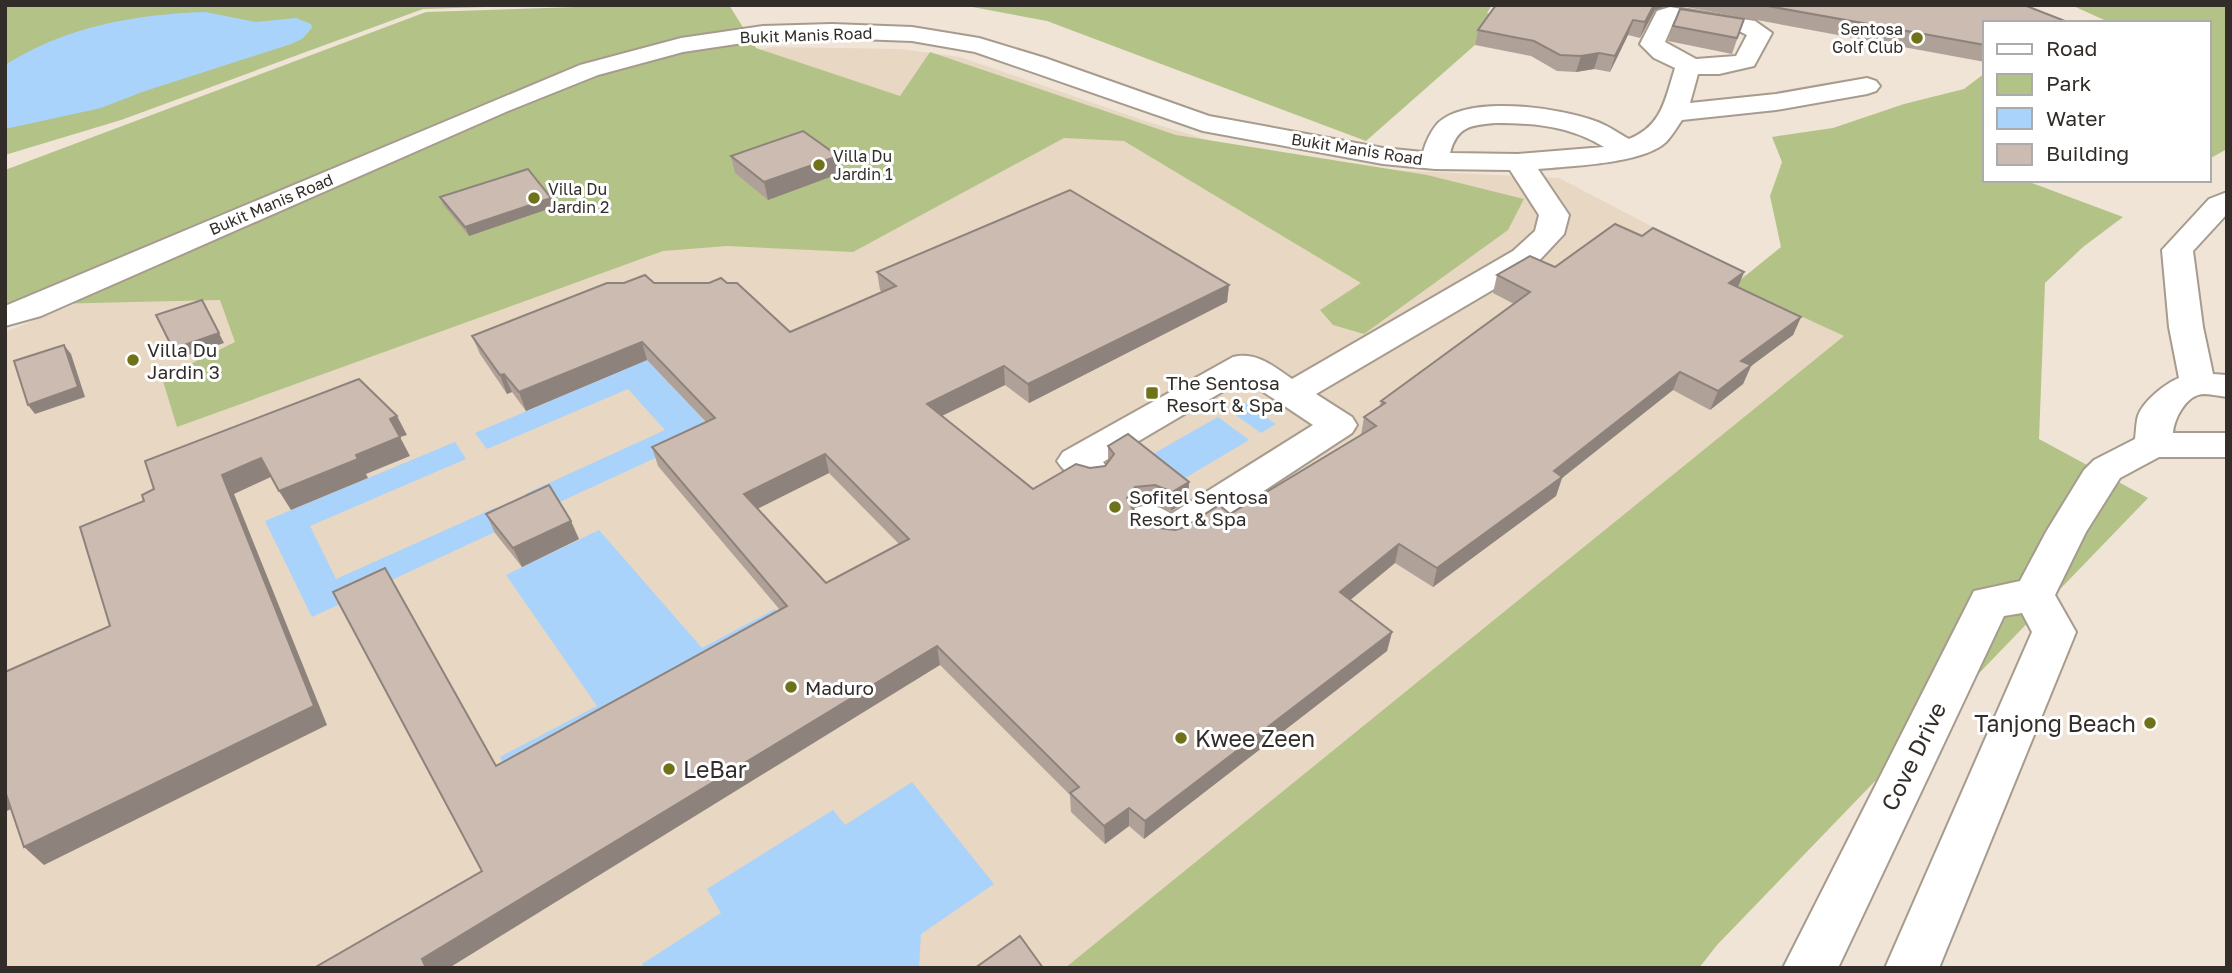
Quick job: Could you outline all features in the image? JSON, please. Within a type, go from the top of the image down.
[{"type":"street","name":"Bukit Manis Road","points":[[5,316],[29,309],[589,70],[681,45],[763,33],[832,31],[912,34],[979,45],[1203,123],[1383,156],[1435,161],[1518,162],[1608,155],[1627,149],[1656,138],[1674,113],[1688,67]]},
{"type":"street","points":[[1674,113],[1776,102],[1867,86]]},
{"type":"street","points":[[1435,161],[1439,143],[1450,127],[1473,118],[1497,116],[1529,116],[1584,126],[1627,149]]},
{"type":"street","points":[[1291,394],[1524,258],[1549,234],[1554,215],[1536,184],[1518,162]]},
{"type":"street","points":[[2153,444],[2156,416],[2162,407],[2182,388],[2213,384],[2186,327],[2177,250],[2219,205],[2227,201]]},
{"type":"street","points":[[1092,473],[1076,461],[1245,364],[1339,425],[1169,534],[1149,518]]},
{"type":"street","points":[[1912,968],[2054,632],[2034,595],[2066,531],[2107,469],[2153,444],[2227,445]]},
{"type":"street","name":"Cove Drive","points":[[1814,960],[1989,602],[2034,595]]},
{"type":"shaded area","points":[[773,47],[901,49],[960,57],[1148,122],[1256,154],[1373,169],[1559,178],[1860,335],[1219,968],[5,968],[5,332],[198,255],[545,99]]},
{"type":"green space","points":[[5,5],[555,5],[423,9],[121,120],[5,155]]},
{"type":"green space","points":[[638,5],[729,5],[756,48],[900,96],[930,52],[1176,135],[1427,175],[1524,199],[1508,230],[1364,334],[1333,325],[1320,310],[1361,283],[1124,141],[1064,138],[853,252],[727,246],[663,251],[177,427],[162,378],[235,342],[220,300],[5,305],[5,170],[426,12]]},
{"type":"green space","points":[[962,5],[1492,5],[1487,13],[1497,15],[1475,45],[1366,141],[1047,21]]},
{"type":"green space","points":[[2071,5],[2227,5],[2227,149],[2211,158],[2211,21],[2107,21]]},
{"type":"green space","points":[[1983,75],[1983,182],[2029,182],[2123,217],[2083,247],[2045,283],[2039,439],[2148,498],[1717,945],[1699,968],[1065,968],[1844,336],[1734,285],[1781,247],[1770,196],[1782,162],[1772,137],[1833,128],[1904,104],[1964,89]]},
{"type":"water","points":[[205,12],[256,22],[296,18],[311,24],[312,28],[302,39],[291,44],[101,108],[5,129],[5,65],[51,41],[101,25],[153,16]]},
{"type":"water","points":[[647,360],[714,431],[538,512],[525,494],[665,430],[628,389],[487,449],[475,433]]},
{"type":"water","points":[[1244,402],[1276,424],[1261,433],[1230,411]]},
{"type":"water","points":[[1218,417],[1249,440],[1175,484],[1144,459]]},
{"type":"water","points":[[455,442],[466,459],[310,526],[336,579],[497,507],[510,525],[312,617],[265,521]]},
{"type":"water","points":[[599,530],[702,648],[775,609],[789,624],[510,779],[500,757],[597,706],[506,575]]},
{"type":"water","points":[[912,782],[994,884],[921,934],[919,968],[644,968],[642,964],[721,913],[707,889],[833,810],[845,825]]},
{"type":"building","points":[[1496,5],[1654,5],[1645,22],[1633,20],[1615,56],[1599,53],[1581,56],[1560,55],[1534,41],[1478,30]]},
{"type":"building","points":[[1762,5],[2024,5],[2065,21],[1983,21],[1983,45]]},
{"type":"building","points":[[1680,9],[1744,19],[1737,38],[1673,26]]},
{"type":"building","points":[[803,131],[838,156],[764,182],[731,156]]},
{"type":"building","points":[[528,169],[551,198],[465,227],[440,197]]},
{"type":"building","points":[[1070,190],[1229,285],[1028,384],[1004,366],[927,404],[1033,489],[1076,464],[1090,468],[1105,466],[1114,454],[1108,446],[1128,434],[1189,482],[1172,492],[1155,485],[1135,487],[1127,498],[1144,521],[1159,528],[1175,530],[1185,527],[1219,505],[1230,514],[1376,426],[1364,417],[1385,403],[1381,401],[1530,292],[1497,275],[1530,256],[1555,267],[1615,224],[1642,236],[1653,228],[1744,272],[1729,283],[1801,317],[1741,361],[1751,365],[1718,391],[1680,372],[1554,471],[1562,477],[1437,568],[1399,544],[1340,592],[1392,632],[1145,821],[1129,808],[1104,826],[1070,793],[1079,787],[937,646],[422,959],[426,968],[314,968],[482,871],[333,592],[385,568],[496,766],[787,606],[652,447],[715,418],[642,342],[519,392],[504,374],[500,375],[472,336],[607,283],[624,283],[645,275],[654,283],[709,283],[721,278],[727,283],[737,283],[790,332],[896,286],[877,272]],"holes":[[[825,454],[909,539],[826,583],[744,494]]]},
{"type":"building","points":[[202,300],[219,333],[173,349],[156,315]]},
{"type":"building","points":[[64,345],[78,387],[28,405],[14,361]]},
{"type":"building","points":[[359,379],[397,416],[390,419],[400,437],[356,455],[358,459],[279,491],[261,458],[222,475],[314,706],[24,847],[5,791],[5,672],[110,626],[80,527],[144,501],[142,495],[154,489],[145,461]]},
{"type":"building","points":[[549,485],[571,521],[513,548],[486,514]]},
{"type":"building","points":[[1020,936],[1043,968],[975,968]]},
{"type":"place","name":"Sentosa Golf Club","points":[[1917,38]]},
{"type":"place","name":"Villa Du Jardin 1","points":[[819,165]]},
{"type":"place","name":"Villa Du Jardin 2","points":[[534,198]]},
{"type":"place","name":"Villa Du Jardin 3","points":[[133,360]]},
{"type":"place","name":"The Sentosa Resort & Spa","points":[[1152,393]]},
{"type":"place","name":"Sofitel Sentosa Resort & Spa","points":[[1115,507]]},
{"type":"place","name":"Maduro","points":[[791,687]]},
{"type":"place","name":"Tanjong Beach","points":[[2150,723]]},
{"type":"place","name":"Kwee Zeen","points":[[1181,738]]},
{"type":"place","name":"LeBar","points":[[669,769]]}]
